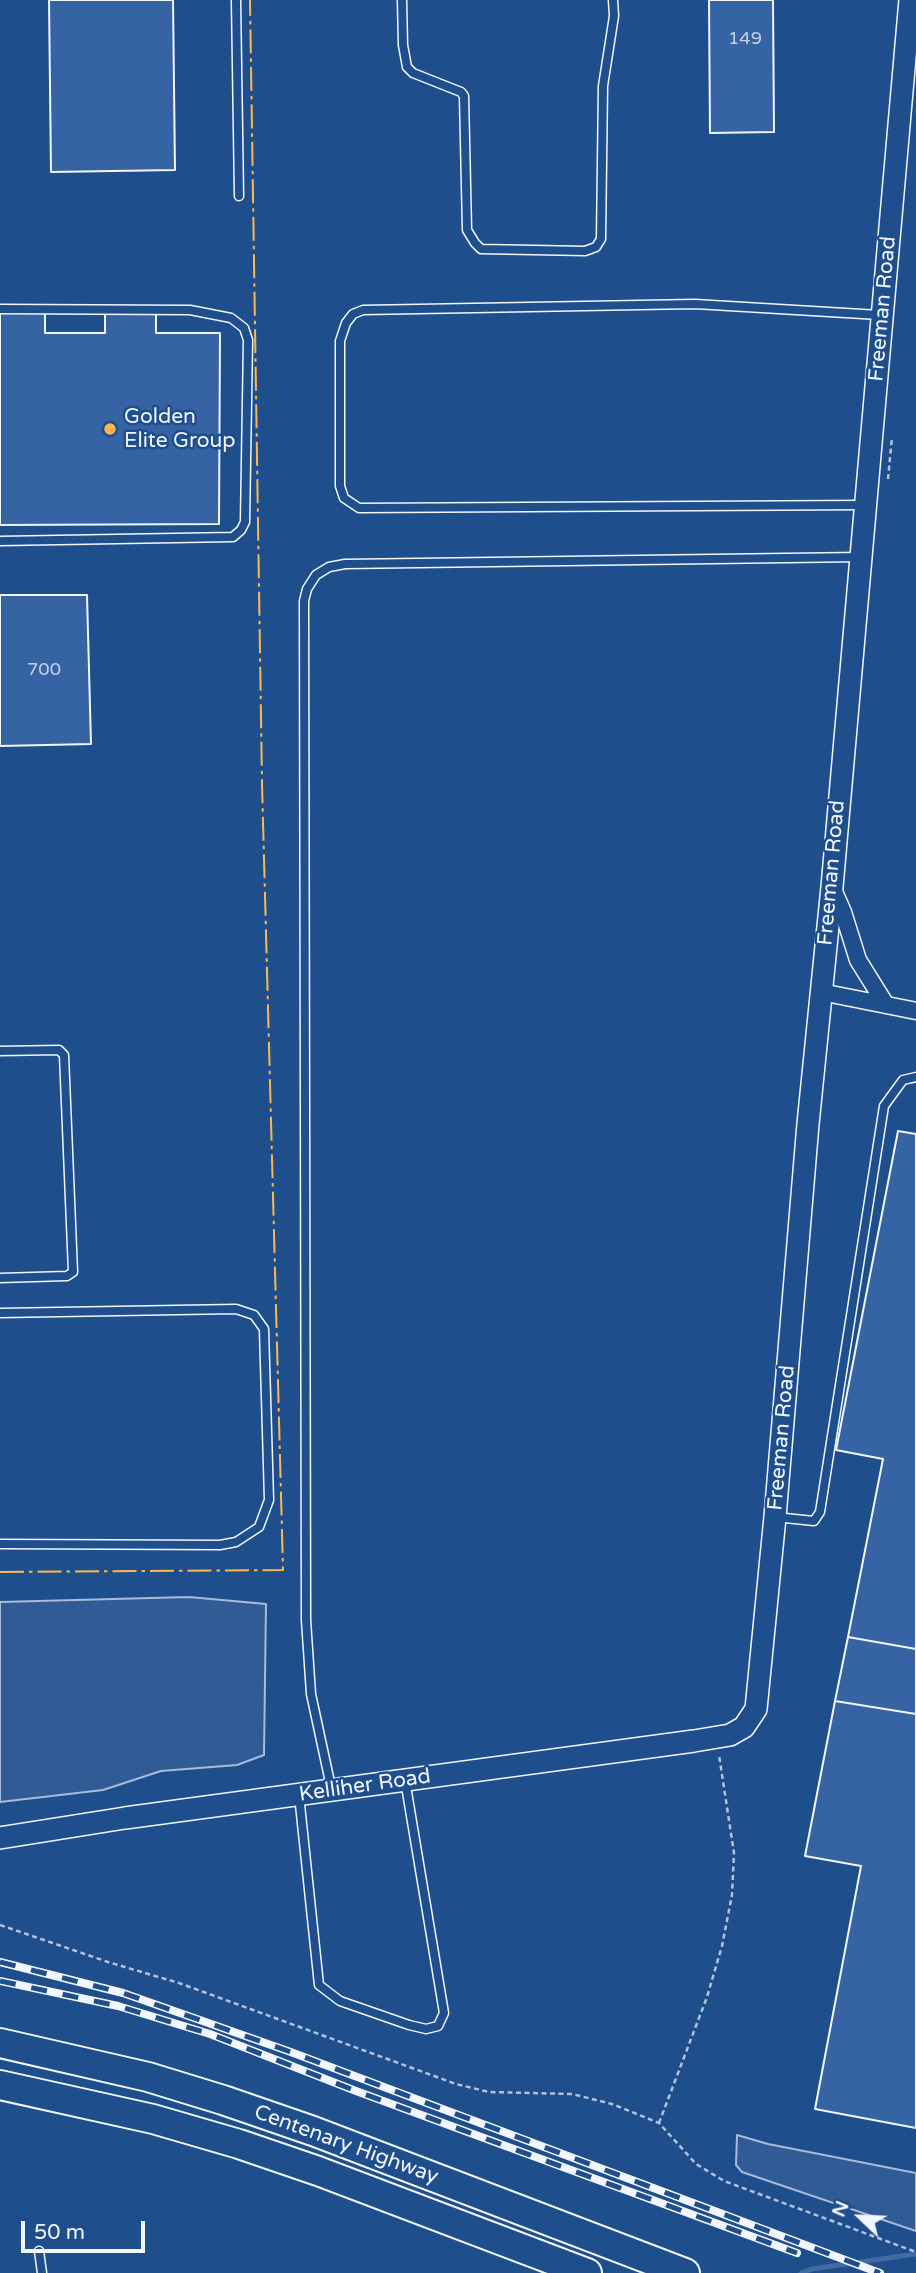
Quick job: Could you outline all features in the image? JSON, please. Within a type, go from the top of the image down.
[{"type":"highway","name":"Centenary Highway","points":[[0,2043],[148,2077],[223,2100],[313,2131],[685,2273]]},
{"type":"highway","name":"Centenary Highway","points":[[0,2085],[153,2119],[239,2144],[318,2171],[587,2273]]},
{"type":"street","name":"Freeman Road","points":[[723,1736],[744,1727],[756,1709],[882,316],[912,35],[910,0]]},
{"type":"street","points":[[831,887],[843,912],[858,960],[886,1005]]},
{"type":"street","points":[[821,992],[916,1011]]},
{"type":"street","name":"Kelliher Road","points":[[0,1838],[723,1736]]},
{"type":"lane","points":[[236,0],[239,196]]},
{"type":"lane","points":[[402,0],[403,45],[407,66],[413,73],[461,92],[464,96],[467,230],[475,243],[481,249],[585,251],[596,247],[601,239],[603,86],[614,16],[613,0]]},
{"type":"lane","points":[[865,505],[359,508],[344,498],[340,486],[340,341],[346,323],[353,314],[363,310],[695,304],[882,316]]},
{"type":"lane","points":[[0,309],[200,311],[231,318],[244,328],[248,340],[245,522],[233,537],[0,541]]},
{"type":"lane","points":[[331,1790],[311,1694],[306,1620],[304,601],[307,589],[316,575],[329,567],[345,564],[860,557]]},
{"type":"lane","points":[[0,1051],[59,1050],[64,1055],[72,1272],[67,1276],[0,1278]]},
{"type":"lane","points":[[775,1517],[814,1521],[820,1512],[884,1106],[903,1080],[916,1077]]},
{"type":"lane","points":[[0,1312],[236,1309],[254,1315],[264,1329],[269,1500],[258,1527],[236,1542],[220,1545],[0,1544]]},
{"type":"lane","points":[[299,1795],[319,1985],[340,2001],[426,2029],[438,2026],[444,2013],[405,1780]]},
{"type":"lane","points":[[39,2251],[42,2273]]},
{"type":"path","points":[[888,486],[892,437]]},
{"type":"path","points":[[659,2123],[707,1997],[732,1895],[734,1853],[723,1736]]},
{"type":"path","points":[[0,1925],[179,1983],[456,2084],[489,2092],[572,2094],[612,2104],[659,2123],[696,2164],[724,2181],[916,2252]]},
{"type":"shaded area","points":[[189,1597],[266,1604],[264,1755],[237,1765],[161,1771],[103,1790],[0,1802],[0,1602]]},
{"type":"shaded area","points":[[737,2135],[768,2144],[916,2173],[916,2231],[742,2172],[736,2165]]},
{"type":"building","points":[[49,0],[173,0],[175,170],[51,172]]},
{"type":"building","points":[[709,0],[773,0],[774,132],[710,133]]},
{"type":"building","name":"Golden Elite Group","points":[[156,311],[156,333],[220,333],[219,524],[0,525],[0,313],[45,312],[45,333],[105,333],[105,312]]},
{"type":"building","points":[[0,595],[87,595],[91,744],[0,746]]},
{"type":"building","points":[[898,1131],[916,1134],[916,1649],[848,1637],[883,1459],[836,1450]]},
{"type":"building","points":[[848,1637],[916,1649],[916,1714],[835,1701]]},
{"type":"building","points":[[835,1701],[916,1714],[916,2128],[815,2109],[861,1866],[805,1856]]},
{"type":"waterway","points":[[801,2273],[812,2269],[916,2254]]},
{"type":"railway","points":[[0,1962],[123,1993],[288,2051],[880,2273]]},
{"type":"railway","points":[[0,1981],[118,2006],[210,2034],[356,2091],[797,2253]]},
{"type":"power","points":[[0,1572],[283,1570],[262,783],[250,0]]},
{"type":"place","name":"Golden Elite Group","points":[[110,429]]}]
